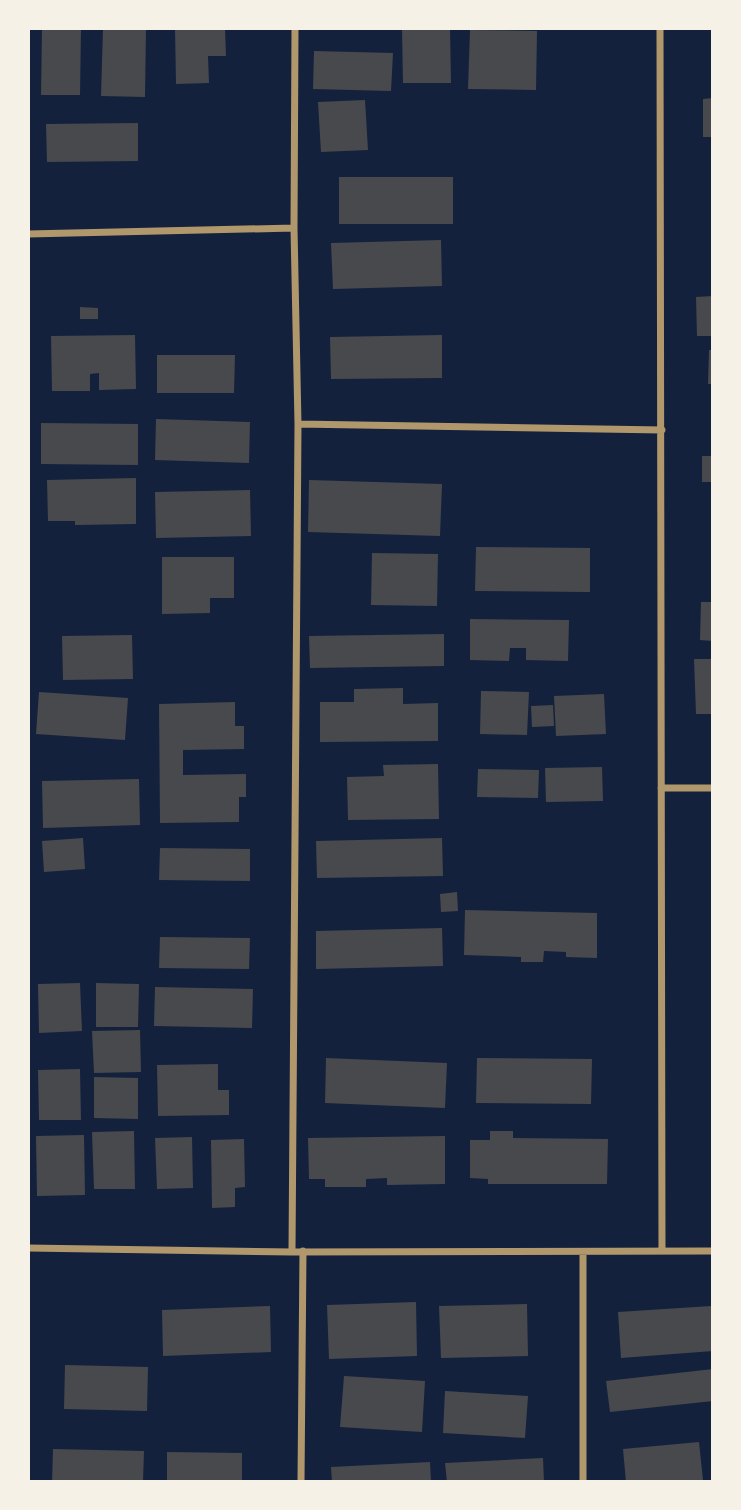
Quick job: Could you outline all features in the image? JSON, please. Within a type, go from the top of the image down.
[{"type":"street","points":[[292,1252],[298,424],[294,228],[295,28]]},
{"type":"street","points":[[660,28],[662,1251]]},
{"type":"street","points":[[28,234],[294,228]]},
{"type":"street","points":[[298,424],[662,430]]},
{"type":"street","points":[[661,788],[713,788]]},
{"type":"street","points":[[28,1248],[292,1252],[713,1251]]},
{"type":"street","points":[[301,1482],[303,1251]]},
{"type":"street","points":[[583,1252],[583,1482]]},
{"type":"building","points":[[42,28],[81,28],[80,95],[41,95]]},
{"type":"building","points":[[103,28],[146,28],[145,97],[101,96]]},
{"type":"building","points":[[175,28],[225,28],[226,56],[208,56],[209,83],[176,84]]},
{"type":"building","points":[[450,28],[451,83],[403,83],[402,29]]},
{"type":"building","points":[[470,30],[537,31],[536,90],[468,89]]},
{"type":"building","points":[[314,51],[393,53],[391,91],[313,89]]},
{"type":"building","points":[[713,98],[713,137],[703,137],[703,99]]},
{"type":"building","points":[[365,100],[368,150],[321,152],[318,102]]},
{"type":"building","points":[[138,123],[138,161],[47,162],[46,124]]},
{"type":"building","points":[[339,177],[453,177],[453,224],[339,224]]},
{"type":"building","points":[[441,240],[442,286],[333,289],[331,243]]},
{"type":"building","points":[[713,296],[713,336],[697,336],[696,297]]},
{"type":"building","points":[[80,307],[98,308],[98,319],[80,319]]},
{"type":"building","points":[[135,335],[136,389],[99,390],[99,373],[90,374],[90,391],[52,391],[51,336]]},
{"type":"building","points":[[442,335],[442,378],[331,379],[330,337]]},
{"type":"building","points":[[709,350],[713,350],[713,384],[708,384]]},
{"type":"building","points":[[157,355],[235,355],[234,393],[157,393]]},
{"type":"building","points":[[156,419],[250,422],[249,463],[155,460]]},
{"type":"building","points":[[41,423],[138,424],[138,465],[41,464]]},
{"type":"building","points":[[702,456],[713,456],[713,482],[702,482]]},
{"type":"building","points":[[136,478],[136,524],[75,525],[75,521],[48,521],[47,480]]},
{"type":"building","points":[[309,480],[442,484],[440,536],[308,532]]},
{"type":"building","points":[[250,490],[251,536],[156,538],[155,492]]},
{"type":"building","points":[[476,547],[590,548],[590,592],[475,591]]},
{"type":"building","points":[[372,553],[438,554],[437,606],[371,605]]},
{"type":"building","points":[[162,557],[234,557],[234,598],[210,598],[210,613],[162,614]]},
{"type":"building","points":[[701,602],[713,602],[713,641],[700,640]]},
{"type":"building","points":[[470,619],[569,620],[568,661],[526,660],[526,648],[510,648],[509,661],[470,660]]},
{"type":"building","points":[[444,634],[444,666],[310,668],[309,636]]},
{"type":"building","points":[[132,635],[133,679],[63,680],[62,636]]},
{"type":"building","points":[[694,659],[713,659],[713,714],[696,714]]},
{"type":"building","points":[[403,688],[403,704],[438,703],[438,741],[320,742],[320,702],[354,702],[354,689]]},
{"type":"building","points":[[481,691],[529,692],[527,735],[480,734]]},
{"type":"building","points":[[39,692],[128,698],[125,740],[36,734]]},
{"type":"building","points":[[604,694],[606,734],[556,736],[554,696]]},
{"type":"building","points":[[235,702],[235,726],[244,726],[244,749],[183,750],[183,775],[246,774],[246,797],[239,797],[239,822],[160,823],[159,704]]},
{"type":"building","points":[[553,705],[554,726],[532,727],[531,706]]},
{"type":"building","points":[[438,764],[439,819],[348,820],[347,777],[384,776],[383,765]]},
{"type":"building","points":[[602,767],[603,801],[546,802],[545,768]]},
{"type":"building","points":[[478,769],[539,770],[538,798],[477,797]]},
{"type":"building","points":[[139,779],[140,825],[43,828],[42,781]]},
{"type":"building","points":[[83,838],[85,869],[44,872],[42,841]]},
{"type":"building","points":[[442,838],[443,876],[317,878],[316,841]]},
{"type":"building","points":[[160,848],[250,849],[250,881],[159,880]]},
{"type":"building","points":[[457,892],[458,911],[441,912],[440,894]]},
{"type":"building","points":[[465,910],[597,913],[597,958],[566,957],[566,952],[544,951],[543,962],[521,962],[521,957],[464,955]]},
{"type":"building","points":[[442,928],[443,966],[316,969],[316,931]]},
{"type":"building","points":[[160,937],[250,938],[249,969],[159,968]]},
{"type":"building","points":[[80,983],[82,1031],[39,1033],[38,984]]},
{"type":"building","points":[[96,983],[139,984],[138,1027],[96,1027]]},
{"type":"building","points":[[155,987],[253,989],[252,1028],[154,1026]]},
{"type":"building","points":[[140,1030],[141,1072],[94,1073],[92,1031]]},
{"type":"building","points":[[326,1058],[447,1063],[445,1108],[325,1103]]},
{"type":"building","points":[[477,1058],[592,1059],[591,1104],[476,1103]]},
{"type":"building","points":[[218,1064],[218,1090],[229,1090],[229,1115],[158,1116],[157,1065]]},
{"type":"building","points":[[80,1069],[81,1120],[39,1120],[38,1070]]},
{"type":"building","points":[[94,1077],[138,1078],[138,1119],[94,1118]]},
{"type":"building","points":[[134,1131],[135,1189],[94,1189],[92,1132]]},
{"type":"building","points":[[490,1131],[513,1131],[513,1138],[608,1139],[607,1184],[488,1184],[488,1179],[470,1178],[470,1140],[490,1140]]},
{"type":"building","points":[[84,1135],[85,1195],[37,1196],[36,1136]]},
{"type":"building","points":[[445,1136],[445,1184],[387,1185],[387,1178],[366,1179],[366,1187],[325,1187],[325,1179],[309,1179],[308,1138]]},
{"type":"building","points":[[192,1137],[193,1188],[157,1189],[155,1138]]},
{"type":"building","points":[[244,1139],[245,1187],[235,1188],[235,1207],[212,1208],[211,1140]]},
{"type":"building","points":[[416,1302],[417,1356],[329,1359],[327,1305]]},
{"type":"building","points":[[527,1304],[528,1356],[441,1358],[439,1306]]},
{"type":"building","points":[[270,1306],[271,1352],[163,1356],[162,1310]]},
{"type":"building","points":[[711,1306],[713,1351],[621,1358],[618,1312]]},
{"type":"building","points":[[65,1365],[148,1367],[147,1411],[64,1409]]},
{"type":"building","points":[[713,1369],[713,1401],[610,1412],[606,1381]]},
{"type":"building","points":[[344,1376],[425,1381],[422,1432],[340,1427]]},
{"type":"building","points":[[445,1391],[528,1396],[525,1438],[443,1433]]},
{"type":"building","points":[[699,1442],[703,1480],[626,1482],[623,1449]]},
{"type":"building","points":[[53,1449],[144,1451],[143,1482],[52,1482]]},
{"type":"building","points":[[167,1452],[242,1453],[242,1482],[167,1482]]},
{"type":"building","points":[[543,1458],[544,1482],[447,1482],[445,1463]]},
{"type":"building","points":[[430,1462],[431,1482],[332,1482],[331,1467]]}]
